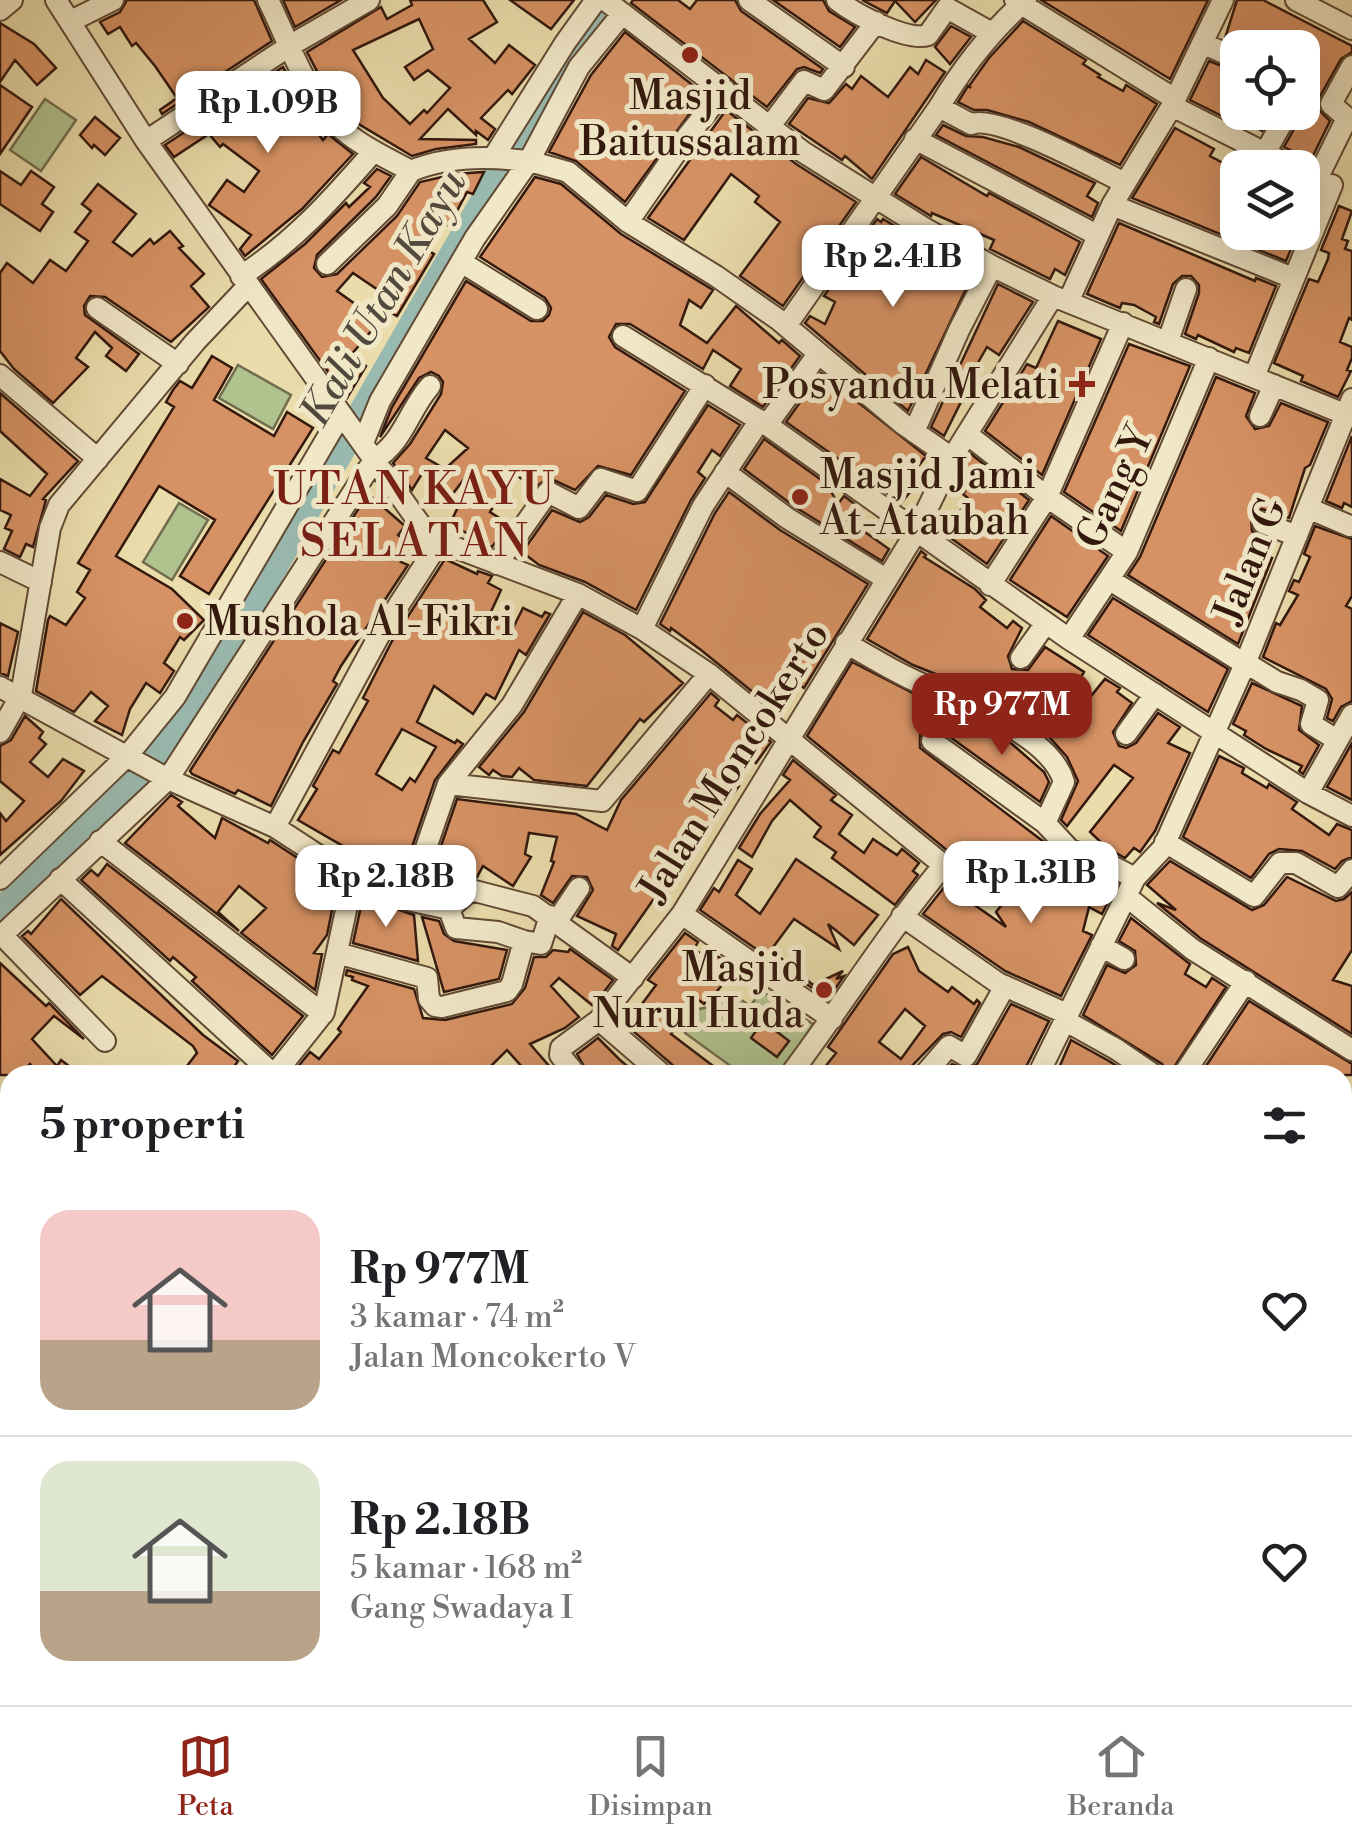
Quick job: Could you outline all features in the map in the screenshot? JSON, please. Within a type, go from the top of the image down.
[{"type":"street","points":[[0,10],[12,0]]},
{"type":"street","points":[[56,0],[146,141],[420,529],[438,544],[578,594],[642,629],[708,674],[979,894],[1071,851]]},
{"type":"street","points":[[71,21],[113,0]]},
{"type":"street","points":[[268,0],[334,121],[374,151],[411,171],[463,159],[495,158],[556,166],[568,172],[628,222],[716,276],[786,326],[914,432],[952,458]]},
{"type":"street","points":[[146,141],[369,0]]},
{"type":"street","points":[[495,158],[564,42],[596,0]]},
{"type":"street","points":[[749,0],[844,66]]},
{"type":"street","points":[[837,0],[876,22],[923,38],[946,8],[990,32]]},
{"type":"street","name":"Jalan Moncokerto","points":[[568,1065],[560,1055],[562,1048],[599,1020],[682,914],[916,532],[952,458],[1061,298],[1174,103],[1223,0]]},
{"type":"street","points":[[1296,0],[1352,29]]},
{"type":"street","points":[[786,326],[940,106],[960,71],[990,32],[1021,1],[1174,103],[1261,150]]},
{"type":"street","points":[[0,879],[132,758],[175,697],[380,401],[461,262],[528,161],[613,6],[803,152],[992,266],[1121,328],[1168,341],[1263,381],[1350,410]]},
{"type":"street","points":[[770,126],[804,81],[822,90],[876,22]]},
{"type":"street","points":[[1204,44],[1220,51]]},
{"type":"street","points":[[1320,172],[1347,118],[1331,104],[1352,66]]},
{"type":"street","points":[[628,222],[724,90]]},
{"type":"street","points":[[940,106],[972,124],[978,121],[1009,128],[1125,183]]},
{"type":"street","points":[[915,139],[1097,235]]},
{"type":"street","points":[[0,732],[20,697],[50,528],[58,505],[245,281],[339,194],[374,151]]},
{"type":"street","points":[[327,264],[387,206],[411,171]]},
{"type":"street","points":[[1320,179],[1352,194]]},
{"type":"street","points":[[1112,205],[1293,278]]},
{"type":"street","points":[[1255,411],[1300,250]]},
{"type":"street","points":[[461,262],[538,308]]},
{"type":"street","points":[[914,432],[958,330],[992,266]]},
{"type":"street","points":[[1168,341],[1186,289]]},
{"type":"street","points":[[97,308],[178,364]]},
{"type":"street","points":[[992,582],[1047,497],[1121,328]]},
{"type":"street","points":[[622,336],[763,422],[1069,639],[1308,793],[1352,816]]},
{"type":"street","points":[[642,629],[703,506],[818,354]]},
{"type":"street","name":"Gang Y","points":[[1069,639],[1127,552],[1210,358]]},
{"type":"street","points":[[0,375],[98,459]]},
{"type":"street","points":[[498,564],[548,492],[579,508],[601,480],[637,491],[705,385]]},
{"type":"street","points":[[357,436],[400,438],[412,409],[430,386]]},
{"type":"street","name":"Jalan G","points":[[1043,1065],[1130,887],[1165,842],[1213,731],[1248,665],[1350,410]]},
{"type":"street","points":[[967,434],[1047,497],[1127,552]]},
{"type":"street","points":[[105,1042],[1,936],[166,778],[357,436]]},
{"type":"street","points":[[725,472],[787,518],[886,579]]},
{"type":"street","points":[[1308,508],[1350,526]]},
{"type":"street","points":[[1263,523],[1297,536]]},
{"type":"street","points":[[275,827],[380,634],[438,544]]},
{"type":"street","points":[[0,562],[41,582]]},
{"type":"street","points":[[1110,580],[1277,682],[1318,700],[1311,724],[1337,740]]},
{"type":"street","points":[[408,900],[448,784],[512,705],[540,652],[578,594]]},
{"type":"street","points":[[1022,658],[1046,623]]},
{"type":"street","points":[[846,644],[1008,726],[1058,766],[1064,782],[1045,823]]},
{"type":"street","points":[[448,784],[602,801],[708,674]]},
{"type":"street","points":[[0,687],[166,778],[275,827],[352,878],[408,900],[449,908]]},
{"type":"street","points":[[1126,734],[1155,694]]},
{"type":"street","points":[[956,697],[932,742],[1045,823],[1071,851],[1092,856],[1130,887],[1192,949],[1352,1050]]},
{"type":"street","points":[[1308,793],[1352,715]]},
{"type":"street","points":[[100,841],[323,1014]]},
{"type":"street","points":[[1165,842],[1254,896],[1280,863],[1296,863],[1338,886],[1352,870]]},
{"type":"street","points":[[798,1065],[902,916],[943,866]]},
{"type":"street","points":[[60,878],[273,1065]]},
{"type":"street","points":[[281,1065],[323,1014],[352,878]]},
{"type":"street","points":[[449,908],[456,928],[498,932],[541,944],[554,918],[579,888]]},
{"type":"street","points":[[449,908],[471,890],[518,900],[554,918],[633,978]]},
{"type":"street","points":[[682,914],[832,1020]]},
{"type":"street","points":[[902,916],[1005,986],[1065,1017],[1139,1065]]},
{"type":"street","points":[[337,952],[427,978],[428,997],[435,1006],[442,1007],[507,992],[524,941]]},
{"type":"street","points":[[1101,946],[1124,959]]},
{"type":"street","points":[[1190,1065],[1246,981]]},
{"type":"street","points":[[933,1065],[950,1045],[966,1056],[1005,986]]},
{"type":"street","points":[[599,1020],[652,1065]]},
{"type":"green space","points":[[45,99],[76,120],[41,171],[10,150]]},
{"type":"green space","points":[[238,365],[291,395],[273,429],[219,398]]},
{"type":"green space","points":[[179,503],[208,520],[172,580],[143,562]]},
{"type":"green space","points":[[762,991],[819,1028],[791,1065],[729,1065],[685,1033],[699,1009],[710,1007],[730,992],[750,1006]]},
{"type":"building","points":[[127,0],[254,0],[272,41],[162,114],[160,110],[177,98],[120,27],[108,34],[100,22],[120,12]]},
{"type":"building","points":[[283,0],[341,0],[295,27]]},
{"type":"building","points":[[410,0],[483,0],[497,22],[469,39],[495,63],[509,45],[535,65],[512,94],[508,90],[481,118],[495,129],[488,140],[476,131],[476,135],[448,109],[420,139],[476,140],[476,144],[412,156],[352,120],[321,79],[307,52],[381,7],[387,19],[412,5]],"holes":[[[419,19],[433,49],[405,67],[414,80],[428,70],[450,88],[427,113],[424,110],[410,124],[383,98],[353,50]]]},
{"type":"building","points":[[510,0],[574,0],[551,29]]},
{"type":"building","points":[[678,0],[690,9],[697,0],[735,0],[741,11],[823,69],[820,73],[804,67],[797,69],[767,107],[631,3]]},
{"type":"building","points":[[773,0],[823,0],[829,11],[855,27],[840,47]]},
{"type":"building","points":[[862,0],[936,0],[915,22],[895,1],[887,13]]},
{"type":"building","points":[[1041,0],[1208,0],[1170,79]]},
{"type":"building","points":[[1237,0],[1263,0],[1352,46],[1352,52],[1341,59],[1320,96],[1320,30],[1228,30]]},
{"type":"building","points":[[1023,21],[1086,60],[1083,64],[1098,77],[1123,91],[1126,85],[1157,104],[1120,165],[1029,122],[974,110],[958,102],[989,58]]},
{"type":"building","points":[[0,23],[34,44],[56,68],[37,85],[15,60],[0,82]]},
{"type":"building","points":[[951,26],[971,37],[950,64],[935,47]]},
{"type":"building","points":[[625,32],[704,94],[625,202],[576,161],[549,152],[591,75]]},
{"type":"building","points":[[926,60],[945,72],[872,179],[845,156],[842,160],[789,124],[808,98],[829,103],[846,84],[852,89],[861,76],[888,97],[910,67],[918,74]]},
{"type":"building","points":[[1209,61],[1220,65],[1220,115],[1190,100]]},
{"type":"building","points":[[283,67],[306,108],[301,112],[323,140],[328,134],[353,154],[302,209],[245,256],[240,249],[251,235],[209,205],[227,180],[244,192],[259,171],[223,144],[220,147],[209,134],[174,157],[165,145]]},
{"type":"building","points":[[0,85],[32,107],[0,154]]},
{"type":"building","points":[[726,110],[796,164],[856,202],[783,306],[740,276],[780,222],[755,202],[759,196],[731,174],[684,240],[648,218]]},
{"type":"building","points":[[1320,111],[1330,121],[1316,150],[1284,147],[1293,130],[1320,130]]},
{"type":"building","points":[[95,117],[120,138],[105,155],[80,135]]},
{"type":"building","points":[[943,125],[966,136],[1019,147],[1095,183],[1087,196],[1098,203],[1092,217],[936,135]]},
{"type":"building","points":[[1175,128],[1214,149],[1210,156],[1220,161],[1220,234],[1132,198]]},
{"type":"building","points":[[921,157],[987,196],[989,193],[1080,242],[1065,275],[1055,269],[1050,279],[990,249],[994,240],[932,213],[931,216],[895,194]]},
{"type":"building","points":[[377,169],[391,176],[376,197],[317,255],[314,268],[322,277],[337,274],[397,216],[420,182],[484,172],[473,194],[467,192],[449,226],[436,219],[422,247],[434,254],[397,316],[388,311],[351,355],[366,366],[347,398],[261,279],[305,244],[346,203],[349,207],[370,187],[364,183]],"holes":[[[353,273],[381,292],[365,311],[337,291]]]},
{"type":"building","points":[[0,171],[21,185],[31,171],[54,187],[42,204],[53,212],[40,231],[0,204]]},
{"type":"building","points":[[535,177],[561,184],[621,234],[713,290],[701,308],[689,300],[680,325],[707,343],[736,306],[800,356],[763,407],[730,386],[741,369],[713,350],[703,369],[630,324],[616,324],[609,337],[615,347],[685,391],[631,475],[598,466],[575,490],[549,478],[535,487],[514,474],[490,512],[509,524],[492,547],[450,524],[470,481],[465,478],[448,500],[423,472],[412,490],[393,463],[410,444],[441,394],[443,382],[439,376],[431,372],[419,378],[380,437],[392,407],[466,281],[531,321],[543,321],[549,315],[551,308],[545,298],[480,257]],"holes":[[[445,430],[468,448],[445,469],[426,458]]]},
{"type":"building","points":[[98,184],[136,214],[113,242],[132,256],[150,239],[154,244],[170,231],[183,246],[179,248],[204,274],[191,286],[209,307],[171,342],[105,297],[90,296],[84,306],[85,315],[139,354],[126,371],[106,356],[112,348],[95,332],[76,358],[88,367],[53,403],[14,369],[0,351],[0,273],[7,263],[33,283],[50,260],[66,271],[88,241],[75,232],[91,211],[82,204]]},
{"type":"building","points":[[1339,206],[1352,211],[1342,239],[1348,241],[1345,249],[1352,251],[1352,320],[1349,318],[1340,342],[1352,347],[1352,358],[1347,370],[1351,371],[1338,397],[1301,381],[1303,376],[1274,363],[1309,279],[1318,282],[1328,259],[1329,253],[1321,250]]},
{"type":"building","points":[[877,219],[911,236],[907,244],[938,260],[941,253],[974,272],[908,411],[805,323],[810,316],[825,324],[835,302],[824,296]]},
{"type":"building","points":[[1119,223],[1255,281],[1256,278],[1276,286],[1249,353],[1236,348],[1234,352],[1198,335],[1196,339],[1185,334],[1199,293],[1199,285],[1191,276],[1182,276],[1173,284],[1159,324],[1154,322],[1156,317],[1134,305],[1122,303],[1120,308],[1087,294]]},
{"type":"building","points":[[1259,250],[1291,250],[1286,261]]},
{"type":"building","points":[[998,284],[1033,302],[999,355],[987,347],[968,380],[973,383],[944,436],[931,427]]},
{"type":"building","points":[[1058,321],[1101,339],[1042,475],[985,431],[1027,364],[1036,368]]},
{"type":"building","points":[[1129,344],[1190,366],[1121,531],[1064,492]]},
{"type":"building","points":[[212,356],[232,368],[214,400],[274,436],[287,412],[313,428],[209,594],[180,576],[215,520],[159,486],[116,556],[172,589],[204,620],[184,640],[180,637],[164,663],[174,671],[160,693],[146,683],[130,709],[122,735],[95,721],[108,706],[91,692],[74,712],[36,691],[48,620],[50,616],[66,625],[85,598],[77,592],[90,570],[78,563],[174,407],[166,402],[173,390],[180,381],[192,388]]},
{"type":"building","points":[[821,373],[926,456],[912,475],[906,487],[911,491],[901,503],[786,422]]},
{"type":"building","points":[[1216,377],[1255,393],[1246,416],[1255,429],[1269,426],[1281,403],[1328,422],[1310,465],[1305,468],[1289,518],[1262,509],[1251,517],[1252,531],[1263,538],[1258,552],[1272,558],[1238,644],[1128,575],[1140,557]]},
{"type":"building","points":[[0,393],[78,461],[43,499],[46,500],[33,547],[26,544],[20,557],[4,549],[12,531],[5,528],[11,515],[0,510],[0,479],[30,496],[47,474],[0,431]]},
{"type":"building","points":[[708,405],[740,425],[720,456],[712,450],[698,472],[705,478],[636,610],[585,582],[539,565],[526,555],[523,551],[552,510],[580,522],[589,517],[606,495],[633,504],[645,502]]},
{"type":"building","points":[[1352,436],[1352,507],[1344,503],[1342,508],[1326,501]]},
{"type":"building","points":[[764,439],[827,484],[838,504],[844,496],[856,505],[845,518],[889,549],[882,561],[795,507],[744,469]]},
{"type":"building","points":[[971,454],[1029,500],[987,564],[934,526],[940,514],[951,523],[969,499],[963,494],[971,483],[959,474]]},
{"type":"building","points":[[729,492],[780,530],[868,584],[804,688],[800,685],[780,714],[701,650],[660,624]]},
{"type":"building","points":[[368,494],[405,526],[398,535],[413,547],[401,562],[408,565],[341,666],[333,681],[337,684],[271,806],[192,774],[190,771]]},
{"type":"building","points":[[1051,516],[1108,556],[1067,617],[1010,580]]},
{"type":"building","points":[[1315,526],[1352,539],[1352,596],[1346,606],[1352,609],[1352,701],[1341,707],[1333,721],[1327,718],[1332,699],[1326,689],[1263,657],[1276,623],[1280,625],[1298,595],[1289,591],[1294,580],[1299,582],[1310,557],[1304,554]]},
{"type":"building","points":[[921,551],[924,557],[975,589],[986,600],[980,607],[1007,628],[1013,621],[1022,628],[1008,656],[1012,669],[1028,670],[1045,647],[1084,672],[1051,727],[1060,734],[1105,679],[1120,688],[1117,692],[1132,703],[1113,732],[1119,746],[1126,748],[1136,743],[1158,713],[1180,727],[1168,743],[1190,753],[1155,831],[1140,852],[1134,848],[1125,858],[1090,832],[1133,778],[1114,765],[1067,826],[1061,820],[1078,781],[1067,757],[1050,738],[963,685],[913,665],[867,639]]},
{"type":"building","points":[[445,559],[477,574],[478,571],[492,576],[488,583],[501,590],[490,614],[514,626],[523,608],[542,617],[545,612],[550,614],[526,655],[519,650],[495,699],[486,694],[473,714],[434,686],[417,722],[463,744],[435,780],[400,882],[385,876],[386,872],[364,866],[346,852],[348,849],[298,820],[317,789],[313,786],[333,750],[339,753],[368,701],[363,698],[392,641]],"holes":[[[402,729],[436,747],[415,782],[410,778],[402,790],[376,774]]]},
{"type":"building","points":[[1113,598],[1228,669],[1208,712],[1088,635]]},
{"type":"building","points":[[583,612],[625,635],[683,683],[644,722],[640,719],[587,786],[534,780],[519,768],[512,777],[493,770],[489,775],[479,767],[524,712]]},
{"type":"building","points":[[0,623],[18,632],[8,676],[0,673]]},
{"type":"building","points":[[852,662],[936,705],[920,735],[920,748],[1044,842],[993,876],[989,877],[980,865],[972,871],[956,853],[954,856],[807,736]]},
{"type":"building","points":[[1252,683],[1302,706],[1299,730],[1319,745],[1303,774],[1299,771],[1302,766],[1266,749],[1233,724]]},
{"type":"building","points":[[711,693],[719,700],[715,706],[733,720],[737,715],[771,742],[756,763],[738,750],[720,773],[739,786],[662,887],[669,892],[660,905],[653,900],[618,950],[612,946],[616,934],[577,916],[593,890],[587,877],[572,876],[553,903],[541,895],[554,862],[551,861],[557,837],[529,833],[525,854],[531,857],[513,886],[483,866],[477,877],[463,879],[446,893],[427,887],[457,799],[576,814],[607,830],[621,800]]},
{"type":"building","points":[[25,716],[43,732],[39,738],[46,744],[30,762],[48,777],[63,759],[84,771],[61,801],[0,855],[0,813],[6,821],[24,801],[0,781],[0,746],[11,740]]},
{"type":"building","points":[[962,717],[1012,744],[1044,772],[1049,782],[1040,802],[950,737]]},
{"type":"building","points":[[1352,743],[1352,800],[1327,787]]},
{"type":"building","points":[[1219,756],[1244,768],[1242,773],[1267,788],[1269,784],[1297,802],[1292,809],[1329,835],[1337,824],[1352,830],[1352,857],[1335,869],[1302,851],[1279,849],[1269,854],[1251,878],[1183,837]]},
{"type":"building","points":[[793,760],[836,795],[831,800],[852,815],[839,834],[864,853],[873,839],[897,855],[902,849],[919,863],[913,871],[918,875],[895,905],[832,858],[836,852],[814,837],[821,827],[790,800],[772,821],[752,857],[739,848],[760,814],[790,780],[783,775]]},
{"type":"building","points":[[171,795],[215,838],[222,818],[268,843],[270,840],[328,878],[322,885],[335,895],[327,935],[314,953],[322,954],[315,990],[241,933],[266,908],[239,886],[218,912],[239,931],[125,843]]},
{"type":"building","points":[[796,859],[878,915],[854,945],[828,924],[839,949],[794,919],[771,950],[813,985],[843,971],[836,979],[844,976],[828,999],[700,910],[714,888],[719,892],[738,860],[752,869],[736,895],[760,914]]},
{"type":"building","points":[[1170,861],[1252,910],[1264,905],[1287,877],[1336,901],[1352,892],[1352,950],[1333,980],[1352,986],[1352,1034],[1200,938],[1157,903],[1176,910],[1147,885]]},
{"type":"building","points":[[107,864],[303,1016],[272,1055],[192,981],[196,977],[173,957],[170,961],[81,880],[91,870],[98,876]]},
{"type":"building","points":[[1070,867],[1087,869],[1117,884],[1102,914],[1089,907],[1083,931],[1092,935],[1061,996],[1005,971],[923,914],[946,885],[1006,927],[996,912],[1004,902]]},
{"type":"building","points":[[363,897],[414,915],[418,961],[353,943]]},
{"type":"building","points":[[61,899],[203,1035],[238,1061],[235,1065],[188,1065],[197,1053],[193,1046],[102,976],[80,995],[22,936],[28,931],[31,934]]},
{"type":"building","points":[[422,917],[439,921],[444,934],[454,941],[507,950],[499,979],[444,992]]},
{"type":"building","points":[[1131,918],[1190,964],[1185,974],[1206,987],[1212,978],[1226,987],[1175,1065],[1163,1065],[1083,1015],[1107,965],[1125,973],[1136,965],[1135,951],[1119,941]]},
{"type":"building","points":[[685,933],[698,942],[694,949],[712,961],[717,956],[728,963],[713,981],[721,986],[711,999],[704,1004],[696,998],[671,1034],[712,1065],[672,1065],[618,1018],[625,1010],[633,1016],[656,985],[648,980]]},
{"type":"building","points":[[908,947],[919,971],[948,992],[952,987],[974,1004],[977,1000],[980,1003],[961,1037],[951,1032],[943,1034],[913,1065],[827,1065],[836,1053],[828,1047],[893,954]],"holes":[[[905,1009],[925,1026],[901,1059],[879,1042]]]},
{"type":"building","points":[[570,949],[613,980],[593,1006],[559,978],[551,986],[579,1017],[530,1044],[548,1065],[520,1065],[507,1050],[492,1065],[299,1065],[310,1052],[319,1059],[341,1032],[338,1029],[368,986],[352,980],[346,975],[347,970],[414,989],[423,1018],[445,1020],[512,1004],[525,988],[534,957],[546,957],[553,950]]},
{"type":"building","points":[[0,963],[46,1006],[49,1003],[84,1039],[54,1016],[32,1039],[56,1065],[0,1065]]},
{"type":"building","points":[[1249,1001],[1352,1064],[1352,1065],[1207,1065]]},
{"type":"building","points":[[1011,1004],[1049,1021],[1027,1065],[977,1064]]},
{"type":"building","points":[[763,1021],[789,1041],[777,1057],[751,1038]]},
{"type":"building","points":[[598,1038],[626,1065],[583,1065],[577,1054]]},
{"type":"building","points":[[1071,1040],[1115,1065],[1060,1065]]},
{"type":"waterway","name":"Kali Utan Kayu","points":[[0,913],[132,783],[190,712],[535,113],[611,0]]},
{"type":"place","name":"Masjid Baitussalam","points":[[690,55]]},
{"type":"place","name":"Posyandu Melati","points":[[1082,384]]},
{"type":"place","name":"Masjid Jami At-Ataubah","points":[[800,497]]},
{"type":"place","name":"Mushola Al-Fikri","points":[[185,621]]},
{"type":"place","name":"Masjid Nurul Huda","points":[[824,990]]},
{"type":"district","name":"UTAN KAYU SELATAN","points":[[415,514]]}]
